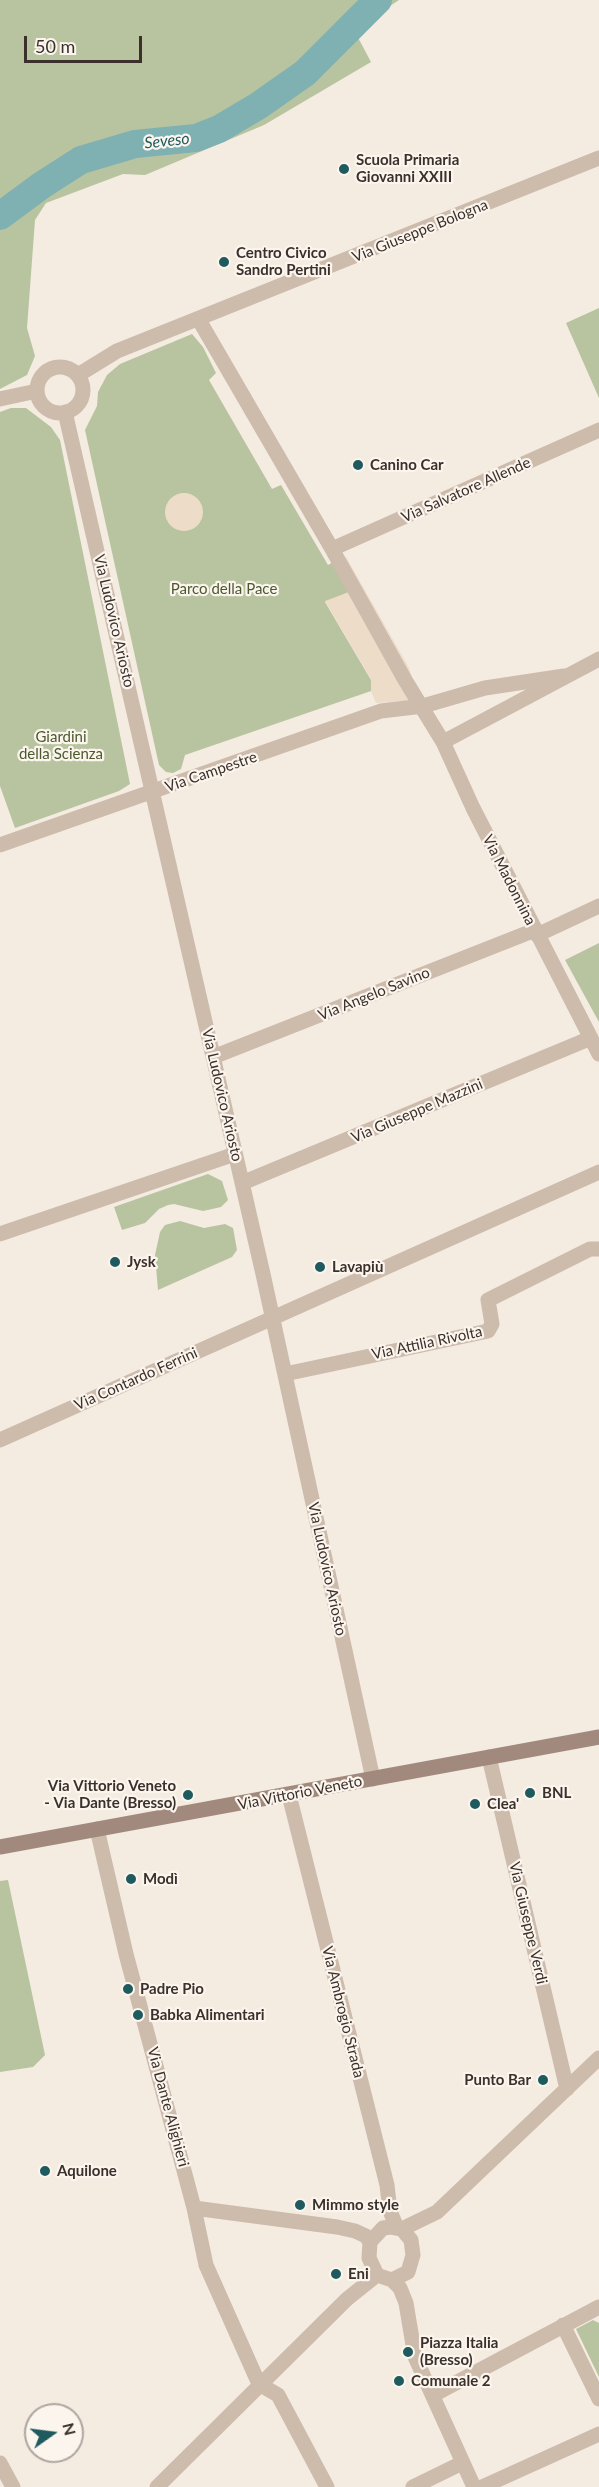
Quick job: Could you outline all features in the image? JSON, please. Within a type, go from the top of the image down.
[{"type":"main road","name":"Via Vittorio Veneto","points":[[0,1847],[599,1737]]},
{"type":"street","name":"Via Giuseppe Bologna","points":[[78,375],[117,351],[599,158]]},
{"type":"street","name":"Via Madonnina","points":[[199,320],[405,680],[443,742],[473,808],[599,1054]]},
{"type":"street","points":[[57,366],[67,367],[78,375],[83,389],[76,407],[65,412],[48,410],[41,404],[37,391],[40,376],[48,369],[57,366]]},
{"type":"street","points":[[0,399],[37,391]]},
{"type":"street","name":"Via Ludovico Ariosto","points":[[65,412],[273,1318],[373,1779]]},
{"type":"street","name":"Via Salvatore Allende","points":[[332,549],[599,430]]},
{"type":"street","points":[[443,742],[599,659]]},
{"type":"street","name":"Via Campestre","points":[[0,845],[381,711],[423,706],[485,688],[564,676]]},
{"type":"street","name":"Via Angelo Savino","points":[[213,1058],[599,906]]},
{"type":"street","name":"Via Giuseppe Mazzini","points":[[242,1183],[591,1038]]},
{"type":"street","points":[[0,1234],[235,1154]]},
{"type":"street","name":"Via Contardo Ferrini","points":[[0,1440],[357,1278],[599,1172]]},
{"type":"street","name":"Via Attilia Rivolta","points":[[285,1374],[488,1331],[492,1324],[488,1300],[590,1249],[599,1249]]},
{"type":"street","name":"Via Giuseppe Verdi","points":[[489,1757],[567,2088]]},
{"type":"street","name":"Via Ambrogio Strada","points":[[289,1795],[387,2185],[390,2211],[400,2228]]},
{"type":"street","name":"Via Dante Alighieri","points":[[98,1829],[124,1946],[194,2208],[206,2265],[259,2384]]},
{"type":"street","points":[[370,2242],[383,2228],[400,2228],[437,2212],[599,2058]]},
{"type":"street","points":[[194,2208],[336,2227],[366,2236],[370,2242],[369,2258],[347,2299]]},
{"type":"street","points":[[157,2487],[347,2299],[385,2278],[408,2272],[413,2255],[411,2240],[400,2228]]},
{"type":"street","points":[[369,2258],[385,2278],[400,2288],[406,2303],[415,2357],[474,2487]]},
{"type":"street","points":[[433,2395],[599,2307]]},
{"type":"street","points":[[563,2325],[599,2398]]},
{"type":"street","points":[[259,2384],[278,2395],[327,2487]]},
{"type":"street","points":[[482,2487],[599,2434]]},
{"type":"street","points":[[0,2463],[13,2487]]},
{"type":"street","points":[[413,2487],[462,2463]]},
{"type":"green space","points":[[0,0],[399,0],[354,30],[371,62],[264,125],[145,175],[123,174],[46,203],[35,220],[27,328],[35,356],[27,375],[0,389]]},
{"type":"green space","points":[[599,308],[599,398],[566,323]]},
{"type":"green space","name":"Parco della Pace","points":[[192,334],[203,347],[216,373],[209,380],[272,489],[281,485],[328,565],[335,561],[352,591],[325,602],[371,680],[371,691],[185,755],[181,769],[173,773],[166,772],[159,765],[85,430],[97,406],[98,392],[107,375],[120,364]]},
{"type":"green space","name":"Giardini della Scienza","points":[[11,408],[26,408],[51,427],[60,440],[130,784],[119,791],[15,828],[0,786],[0,412]]},
{"type":"green space","points":[[599,943],[599,1022],[565,960]]},
{"type":"green space","points":[[208,1174],[222,1181],[228,1200],[221,1207],[203,1211],[174,1204],[168,1205],[159,1209],[145,1223],[122,1230],[114,1207]]},
{"type":"green space","points":[[180,1221],[204,1228],[225,1224],[233,1228],[237,1250],[232,1257],[158,1290],[155,1255],[160,1232],[165,1225]]},
{"type":"green space","points":[[8,1880],[45,2055],[33,2067],[0,2072],[0,1881]]},
{"type":"green space","points":[[593,2320],[599,2323],[599,2377],[576,2329]]},
{"type":"shaded area","points":[[184,493],[197,499],[203,512],[197,525],[184,531],[171,525],[165,512],[171,499]]},
{"type":"shaded area","points":[[346,557],[409,668],[419,700],[376,703],[371,691],[371,679],[325,601],[352,591],[335,561]]},
{"type":"waterway","name":"Seveso","points":[[0,216],[81,160],[135,144],[196,138],[219,129],[258,106],[305,73],[378,0]]},
{"type":"place","name":"Scuola Primaria Giovanni XXIII","points":[[344,169]]},
{"type":"place","name":"Centro Civico Sandro Pertini","points":[[224,262]]},
{"type":"place","name":"Canino Car","points":[[358,465]]},
{"type":"place","name":"Jysk","points":[[115,1262]]},
{"type":"place","name":"Lavapiù","points":[[320,1267]]},
{"type":"place","name":"BNL","points":[[530,1793]]},
{"type":"place","name":"Via Vittorio Veneto - Via Dante (Bresso)","points":[[188,1795]]},
{"type":"place","name":"Clea'","points":[[475,1804]]},
{"type":"place","name":"Modì","points":[[131,1879]]},
{"type":"place","name":"Padre Pio","points":[[128,1989]]},
{"type":"place","name":"Babka Alimentari","points":[[138,2015]]},
{"type":"place","name":"Punto Bar","points":[[543,2080]]},
{"type":"place","name":"Aquilone","points":[[45,2171]]},
{"type":"place","name":"Mimmo style","points":[[300,2205]]},
{"type":"place","name":"Eni","points":[[336,2274]]},
{"type":"place","name":"Piazza Italia (Bresso)","points":[[408,2352]]},
{"type":"place","name":"Comunale 2","points":[[399,2381]]}]
